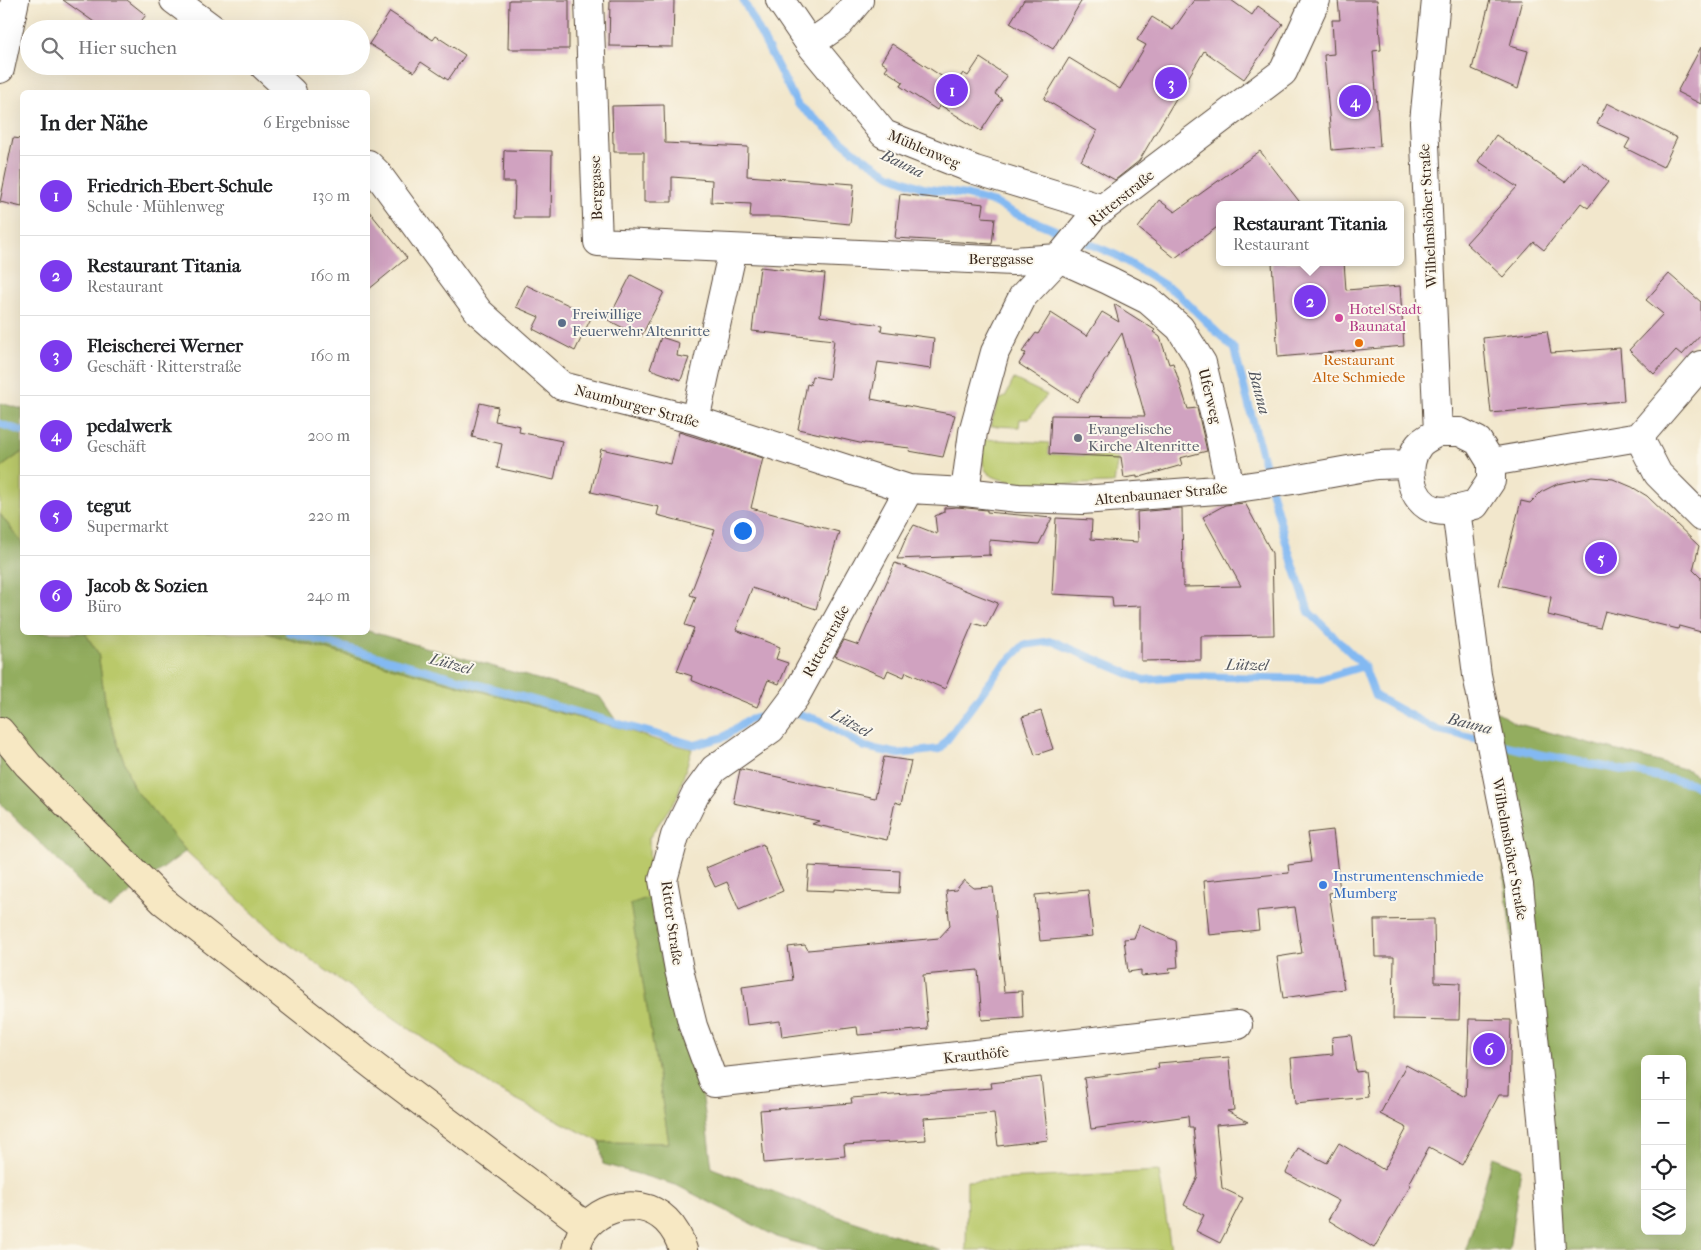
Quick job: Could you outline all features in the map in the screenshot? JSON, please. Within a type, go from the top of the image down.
[{"type":"main road","points":[[0,731],[28,765],[163,901],[375,1067],[581,1238],[600,1214],[616,1208],[633,1206],[650,1210],[666,1220],[677,1233],[683,1250]]},
{"type":"street","points":[[0,69],[15,0]]},
{"type":"street","points":[[174,0],[201,20]]},
{"type":"street","name":"Berggasse","points":[[589,0],[598,242],[1013,261],[1064,253]]},
{"type":"street","name":"Mühlenweg","points":[[780,0],[810,44],[884,134],[1096,215]]},
{"type":"street","points":[[810,44],[839,24],[860,0]]},
{"type":"street","name":"Ritterstraße","points":[[965,492],[973,432],[995,352],[1023,296],[1064,253],[1096,215],[1283,72],[1316,0]]},
{"type":"street","name":"Wilhelmshöher Straße","points":[[1436,0],[1424,122],[1438,432]]},
{"type":"street","points":[[274,75],[290,90]]},
{"type":"street","name":"Naumburger Straße","points":[[370,166],[479,312],[562,386],[695,420],[910,489]]},
{"type":"street","points":[[695,420],[733,249]]},
{"type":"street","name":"Uferweg","points":[[1064,253],[1108,280],[1148,300],[1180,328],[1202,363],[1230,489]]},
{"type":"street","points":[[1491,462],[1638,437],[1701,365]]},
{"type":"street","points":[[1438,432],[1460,432],[1478,441],[1491,462],[1491,481],[1475,505],[1456,509],[1436,510],[1424,503],[1412,487],[1410,464],[1419,445],[1438,432]]},
{"type":"street","points":[[1638,437],[1658,474],[1701,517]]},
{"type":"street","name":"Altenbaunaer Straße","points":[[910,489],[965,492],[1018,498],[1082,500],[1230,489],[1376,465],[1410,464]]},
{"type":"street","name":"Ritterstraße","points":[[714,769],[771,729],[795,698],[910,489]]},
{"type":"street","name":"Wilhelmshöher Straße","points":[[1456,509],[1477,675],[1520,885],[1544,1138],[1551,1250]]},
{"type":"street","name":"Ritter Straße","points":[[714,769],[695,795],[675,836],[663,880],[679,970],[694,1026],[714,1083]]},
{"type":"street","name":"Krauthöfe","points":[[714,1083],[1238,1025]]},
{"type":"green space","points":[[1014,379],[1047,395],[1029,419],[1020,419],[1019,427],[990,426],[999,400],[1005,397]]},
{"type":"green space","points":[[0,403],[20,408],[20,453],[0,468]]},
{"type":"green space","points":[[984,439],[1049,443],[1049,454],[1096,456],[1119,451],[1114,483],[1029,484],[998,478],[985,470],[982,452]]},
{"type":"green space","points":[[20,453],[20,540],[0,514],[0,468]]},
{"type":"green space","points":[[0,514],[20,540],[20,635],[86,635],[98,653],[107,713],[133,787],[186,851],[109,909],[94,897],[0,803]]},
{"type":"green space","points":[[370,632],[600,697],[621,728],[273,635],[370,635]]},
{"type":"green space","points":[[86,635],[273,635],[621,728],[692,749],[677,797],[649,838],[650,897],[631,904],[669,1143],[600,1142],[494,1088],[280,938],[186,851],[133,787],[107,713],[98,653]]},
{"type":"green space","points":[[1482,703],[1515,723],[1688,770],[1701,778],[1701,1250],[1551,1250]]},
{"type":"green space","points":[[650,897],[661,957],[702,1092],[712,1168],[834,1215],[941,1250],[824,1250],[779,1238],[676,1185],[603,1164],[600,1142],[669,1143],[630,904]]},
{"type":"green space","points":[[1493,1157],[1521,1168],[1509,1250],[1466,1250]]},
{"type":"green space","points":[[1159,1171],[1171,1250],[966,1250],[967,1181]]},
{"type":"building","points":[[63,0],[127,0],[146,15],[142,20],[91,20]]},
{"type":"building","points":[[509,0],[569,0],[569,49],[508,49]]},
{"type":"building","points":[[610,0],[674,0],[673,47],[609,46]]},
{"type":"building","points":[[1024,0],[1082,0],[1053,49],[1010,23]]},
{"type":"building","points":[[1194,0],[1231,0],[1252,15],[1258,6],[1283,24],[1244,79],[1204,51],[1139,161],[1115,180],[1081,161],[1097,131],[1044,99],[1069,58],[1120,89],[1146,45],[1137,40],[1152,17],[1173,30]]},
{"type":"building","points":[[1338,0],[1377,0],[1381,50],[1373,51],[1380,146],[1332,150],[1324,55],[1334,54],[1332,20],[1340,20]]},
{"type":"building","points":[[1490,0],[1522,0],[1510,46],[1528,51],[1518,89],[1472,69]]},
{"type":"building","points":[[390,12],[433,40],[436,36],[465,55],[448,80],[421,62],[414,72],[370,45]]},
{"type":"building","points":[[892,44],[955,85],[963,73],[968,76],[980,58],[1007,76],[995,94],[1002,99],[981,131],[940,105],[937,110],[900,86],[903,82],[885,70],[888,66],[881,62]]},
{"type":"building","points":[[1701,47],[1701,104],[1677,92]]},
{"type":"building","points":[[1607,103],[1677,138],[1663,167],[1625,148],[1630,139],[1597,124]]},
{"type":"building","points":[[664,105],[665,143],[748,147],[747,176],[854,184],[850,224],[779,217],[750,217],[751,204],[711,202],[712,180],[672,177],[672,202],[644,202],[644,152],[614,152],[612,106]]},
{"type":"building","points":[[1496,135],[1565,182],[1582,161],[1608,182],[1588,208],[1581,203],[1544,250],[1534,242],[1503,277],[1466,243],[1517,187],[1478,161]]},
{"type":"building","points":[[13,138],[20,139],[20,207],[0,202]]},
{"type":"building","points":[[504,151],[552,151],[551,218],[514,218],[515,182],[503,182]]},
{"type":"building","points":[[1260,151],[1299,201],[1216,201],[1216,228],[1175,258],[1138,228],[1159,200],[1175,212]]},
{"type":"building","points":[[900,194],[984,204],[982,217],[995,218],[992,244],[895,238]]},
{"type":"building","points":[[370,212],[407,258],[370,288]]},
{"type":"building","name":"Hotel Stadt Baunatal","points":[[1272,266],[1344,266],[1346,290],[1400,286],[1404,346],[1278,357]]},
{"type":"building","points":[[760,267],[825,274],[820,316],[882,325],[881,331],[934,338],[931,369],[878,362],[871,399],[955,415],[943,457],[909,451],[910,448],[864,444],[798,429],[807,384],[810,385],[812,376],[829,379],[834,340],[752,331]]},
{"type":"building","points":[[1669,274],[1701,302],[1701,334],[1682,355],[1676,350],[1654,374],[1629,350],[1663,314],[1646,300]]},
{"type":"building","points":[[631,275],[664,292],[641,337],[608,320]]},
{"type":"building","name":"Freiwillige Feuerwehr Altenritte","points":[[526,285],[592,316],[575,351],[533,329],[539,317],[516,307]]},
{"type":"building","points":[[1114,304],[1155,330],[1153,332],[1160,337],[1169,364],[1173,363],[1188,409],[1197,408],[1207,451],[1180,458],[1182,465],[1137,478],[1137,476],[1124,478],[1121,457],[1049,454],[1051,415],[1145,416],[1122,333],[1077,402],[1019,364],[1026,353],[1022,352],[1036,333],[1038,334],[1051,313],[1087,336],[1102,312],[1119,322]]},
{"type":"building","points":[[1547,331],[1551,353],[1620,348],[1624,401],[1491,413],[1483,338]]},
{"type":"building","points":[[661,337],[679,343],[677,356],[689,358],[681,380],[650,369]]},
{"type":"building","points":[[480,403],[498,407],[495,421],[520,426],[519,432],[562,441],[554,480],[497,468],[502,444],[472,437]]},
{"type":"building","points":[[679,432],[763,458],[751,508],[839,532],[816,609],[752,588],[736,630],[780,647],[776,659],[788,663],[779,684],[768,680],[757,707],[691,680],[692,676],[677,671],[694,628],[685,625],[696,597],[690,595],[715,530],[657,515],[659,507],[591,492],[601,449],[671,464]]},
{"type":"building","points":[[1593,477],[1613,479],[1647,496],[1699,546],[1693,570],[1701,578],[1701,632],[1679,626],[1678,629],[1605,611],[1600,628],[1548,615],[1551,597],[1499,585],[1521,501],[1530,503],[1541,492],[1557,484]]},
{"type":"building","points":[[1245,503],[1272,553],[1274,635],[1201,636],[1201,660],[1141,661],[1141,606],[1113,607],[1112,597],[1052,594],[1056,518],[1092,520],[1091,539],[1138,542],[1137,512],[1182,508],[1183,587],[1241,586],[1203,517],[1225,505]]},
{"type":"building","points":[[957,507],[987,510],[987,512],[1052,518],[1039,544],[989,540],[989,555],[991,555],[897,559],[914,525],[937,534],[935,516],[944,512],[944,508]]},
{"type":"building","points":[[895,563],[998,603],[986,627],[973,623],[945,689],[906,672],[904,677],[888,670],[885,677],[835,656],[844,640],[859,645]]},
{"type":"building","points":[[1041,711],[1053,749],[1035,755],[1022,717]]},
{"type":"building","points":[[884,757],[911,761],[901,804],[895,802],[887,840],[812,824],[819,821],[733,803],[741,769],[875,798]]},
{"type":"building","points":[[1333,830],[1340,891],[1329,893],[1344,989],[1283,998],[1277,957],[1302,953],[1295,907],[1257,911],[1259,930],[1209,935],[1204,881],[1289,873],[1288,865],[1311,862],[1307,833]]},
{"type":"building","points":[[763,844],[783,891],[739,910],[727,882],[715,887],[706,868]]},
{"type":"building","points":[[809,866],[900,871],[899,893],[834,889],[834,891],[807,890]]},
{"type":"building","points":[[964,880],[974,888],[993,887],[1004,992],[1022,991],[1023,1017],[982,1020],[978,970],[923,975],[928,1029],[858,1035],[857,1027],[782,1037],[780,1021],[747,1025],[742,987],[793,980],[788,947],[805,945],[808,950],[939,938],[950,926],[946,891],[956,890]]},
{"type":"building","points":[[1088,890],[1093,936],[1040,941],[1035,895]]},
{"type":"building","points":[[1434,919],[1435,982],[1460,983],[1459,1020],[1393,1019],[1394,957],[1375,957],[1374,920]]},
{"type":"building","points":[[1139,925],[1176,941],[1178,967],[1169,968],[1170,973],[1141,976],[1141,970],[1128,972],[1124,939],[1134,938]]},
{"type":"building","points":[[1469,1019],[1511,1020],[1509,1095],[1499,1095],[1462,1165],[1429,1147],[1409,1184],[1411,1185],[1374,1248],[1328,1220],[1339,1201],[1286,1173],[1298,1148],[1327,1163],[1339,1143],[1384,1170],[1407,1128],[1380,1114],[1406,1065],[1466,1097]]},
{"type":"building","points":[[1351,1035],[1356,1072],[1365,1071],[1368,1097],[1295,1104],[1291,1058],[1333,1054],[1332,1037]]},
{"type":"building","points":[[1229,1057],[1234,1110],[1227,1111],[1248,1122],[1216,1125],[1222,1188],[1243,1198],[1220,1243],[1196,1231],[1204,1215],[1184,1205],[1198,1176],[1193,1127],[1189,1127],[1188,1116],[1091,1129],[1084,1078],[1159,1068],[1158,1063]]},
{"type":"building","points":[[1041,1077],[1048,1140],[998,1146],[994,1113],[924,1118],[926,1140],[844,1145],[845,1156],[764,1163],[760,1110],[852,1103],[851,1098],[992,1088],[991,1083]]},
{"type":"waterway","name":"Bauna","points":[[743,0],[797,104],[859,155],[890,175],[923,188],[966,195],[995,203],[1014,213],[1070,236]]},
{"type":"waterway","name":"Bauna","points":[[1080,240],[1116,255],[1177,293],[1234,349],[1268,478]]},
{"type":"waterway","name":"Lützel","points":[[0,424],[20,430]]},
{"type":"waterway","name":"Bauna","points":[[1271,489],[1286,543],[1309,612],[1364,666],[1375,696],[1435,729],[1484,740]]},
{"type":"waterway","name":"Lützel","points":[[300,635],[695,745],[724,737],[746,721],[772,713]]},
{"type":"waterway","name":"Lützel","points":[[790,711],[819,720],[865,747],[899,754],[940,749],[999,670],[1024,645],[1052,641],[1144,680],[1188,676],[1321,679],[1364,666]]},
{"type":"waterway","name":"Bauna","points":[[1495,743],[1538,754],[1691,783],[1701,789]]},
{"type":"place","name":"Fleischerei Werner","points":[[1171,83]]},
{"type":"place","name":"Friedrich-Ebert-Schule","points":[[952,90]]},
{"type":"place","name":"pedalwerk","points":[[1355,101]]},
{"type":"place","name":"Restaurant Titania","points":[[1310,301]]},
{"type":"place","name":"Hotel Stadt Baunatal","points":[[1339,318]]},
{"type":"place","name":"Freiwillige Feuerwehr Altenritte","points":[[562,323]]},
{"type":"place","name":"Restaurant Alte Schmiede","points":[[1359,343]]},
{"type":"place","name":"Evangelische Kirche Altenritte","points":[[1078,438]]},
{"type":"place","name":"tegut","points":[[1601,558]]},
{"type":"place","name":"Instrumentenschmiede Mumberg","points":[[1323,885]]},
{"type":"place","name":"Jacob & Sozien","points":[[1489,1049]]}]
